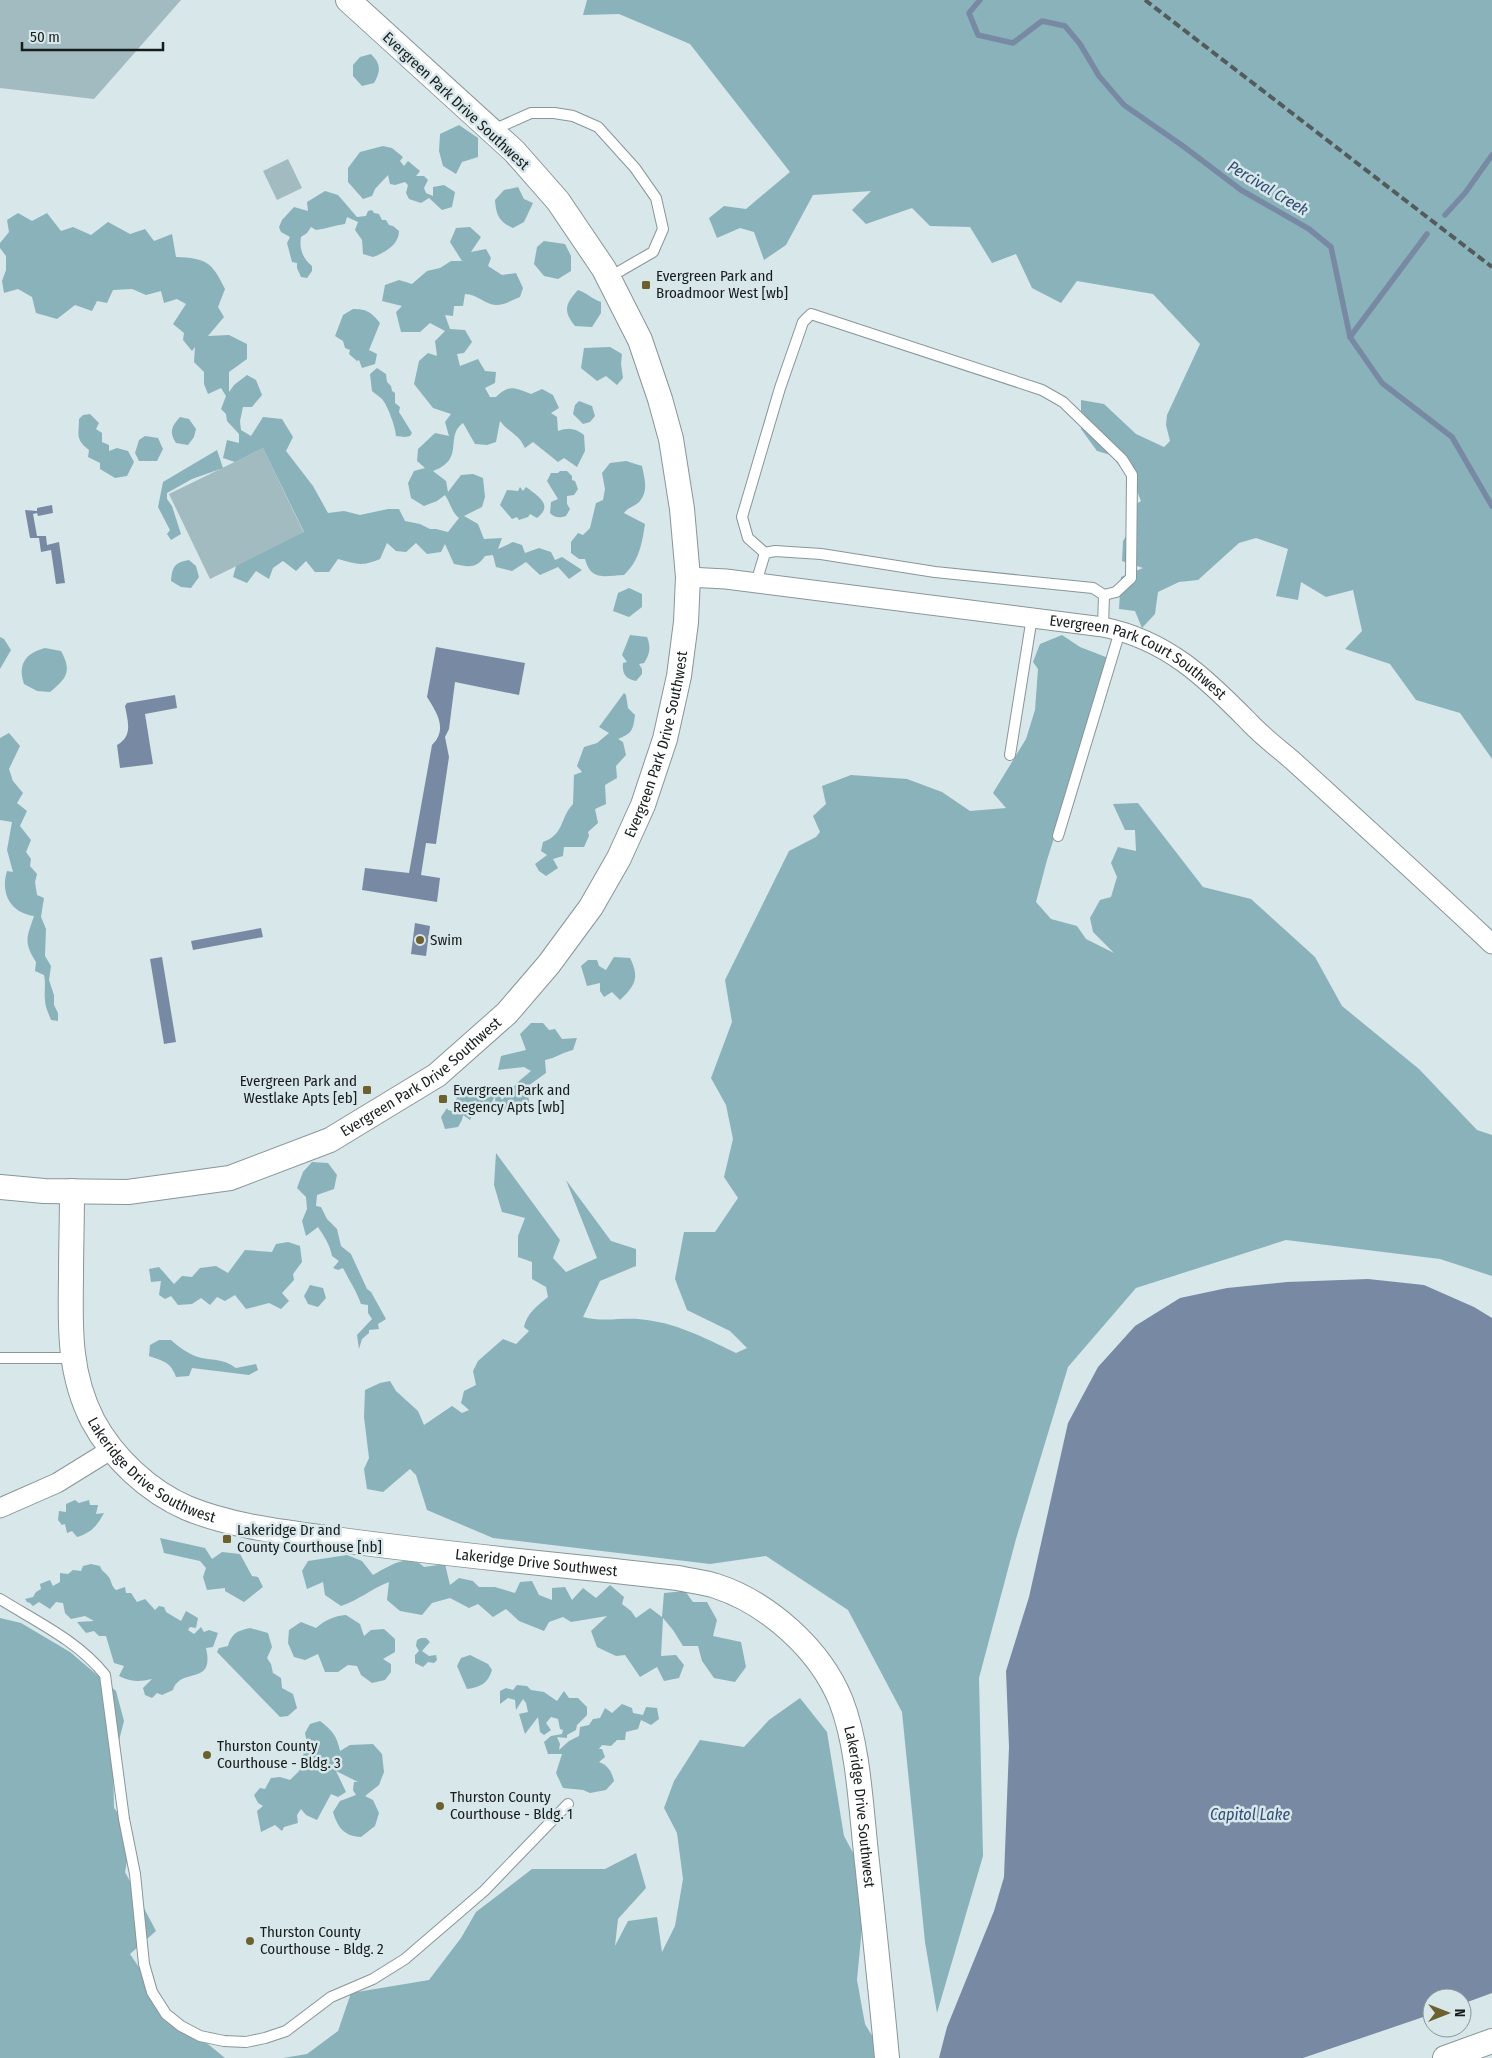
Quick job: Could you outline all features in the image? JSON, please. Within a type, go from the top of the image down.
[{"type":"street","name":"Evergreen Park Drive Southwest","points":[[0,1187],[128,1192],[230,1178],[330,1140],[437,1075],[507,1013],[550,964],[591,906],[619,858],[643,805],[665,739],[679,676],[686,622],[688,577],[682,509],[671,438],[640,340],[608,278],[558,201],[514,150],[348,0]]},
{"type":"street","name":"Evergreen Park Court Southwest","points":[[688,577],[756,583],[892,602],[1032,617],[1112,629],[1164,649],[1221,692],[1251,724],[1388,846],[1492,944]]},
{"type":"street","name":"Lakeridge Drive Southwest","points":[[72,1191],[70,1336],[75,1370],[90,1414],[112,1449],[138,1477],[161,1495],[187,1508],[227,1521],[368,1544],[678,1578],[715,1585],[751,1601],[779,1620],[804,1643],[821,1667],[840,1700],[852,1740],[887,2058]]},
{"type":"street","points":[[0,1508],[57,1483],[112,1449]]},
{"type":"street","points":[[1445,2058],[1492,2041]]},
{"type":"lane","points":[[492,130],[532,113],[554,113],[573,116],[598,127],[635,168],[656,198],[663,229],[652,252],[608,278]]},
{"type":"lane","points":[[765,553],[748,538],[742,517],[780,388],[803,322],[811,314],[1042,390],[1063,402],[1122,459],[1132,475],[1131,578],[1116,592],[1104,595]]},
{"type":"lane","points":[[765,553],[776,551],[821,554],[935,572],[1093,588],[1104,595],[1112,629],[1058,836]]},
{"type":"lane","points":[[756,583],[765,553]]},
{"type":"lane","points":[[1010,755],[1032,617]]},
{"type":"lane","points":[[0,1358],[73,1358]]},
{"type":"lane","points":[[0,1600],[71,1642],[92,1658],[105,1675],[124,1819],[136,1874],[144,1964],[152,1992],[166,2014],[181,2026],[200,2036],[224,2041],[246,2042],[286,2031],[331,1997],[373,1979],[405,1959],[484,1891],[568,1804]]},
{"type":"shaded area","points":[[0,0],[181,0],[94,99],[0,88]]},
{"type":"shaded area","points":[[587,0],[1492,0],[1492,759],[1460,713],[1416,700],[1390,664],[1345,649],[1362,631],[1353,590],[1326,597],[1301,582],[1298,600],[1276,596],[1288,549],[1256,538],[1239,543],[1198,580],[1179,582],[1158,592],[1155,614],[1142,628],[1135,611],[1119,609],[1121,577],[1143,568],[1122,561],[1123,541],[1130,530],[1127,510],[1141,501],[1135,486],[1111,455],[1097,451],[1081,429],[1081,400],[1104,404],[1136,434],[1164,447],[1170,441],[1166,425],[1167,415],[1200,344],[1153,294],[1077,281],[1061,303],[1032,288],[1016,254],[992,263],[970,227],[930,226],[912,208],[866,224],[852,210],[871,191],[813,195],[786,245],[764,260],[754,232],[740,228],[717,238],[709,218],[724,206],[746,209],[790,172],[690,44],[619,14],[583,15]]},
{"type":"shaded area","points":[[371,54],[378,64],[378,75],[374,83],[362,86],[353,76],[353,65],[360,57]]},
{"type":"shaded area","points":[[459,125],[478,138],[478,157],[462,162],[456,174],[443,166],[439,151],[440,134]]},
{"type":"shaded area","points":[[383,146],[392,148],[403,157],[400,161],[404,166],[408,161],[420,171],[416,176],[424,176],[428,180],[424,188],[426,193],[433,196],[433,187],[444,185],[455,192],[452,207],[442,210],[429,198],[421,203],[409,199],[406,193],[408,185],[405,182],[395,185],[390,184],[388,175],[375,189],[372,196],[363,199],[348,182],[348,168],[360,152]]},
{"type":"shaded area","points":[[288,159],[302,188],[277,200],[263,171]]},
{"type":"shaded area","points":[[518,187],[524,199],[533,203],[524,222],[513,228],[504,223],[499,217],[495,200],[504,190]]},
{"type":"shaded area","points":[[325,191],[338,195],[357,217],[366,216],[368,211],[372,210],[374,213],[379,214],[382,220],[386,220],[389,225],[399,231],[398,236],[390,248],[373,257],[363,254],[362,240],[355,230],[358,222],[347,217],[345,224],[316,230],[311,227],[301,237],[301,250],[306,260],[312,266],[312,271],[307,278],[301,277],[297,263],[292,262],[287,243],[290,237],[281,232],[279,227],[282,220],[294,207],[308,211],[307,202]]},
{"type":"shaded area","points":[[18,213],[32,221],[47,213],[61,231],[73,227],[91,235],[108,222],[130,234],[145,229],[154,241],[172,234],[176,257],[201,260],[207,263],[212,267],[225,289],[218,307],[224,317],[208,336],[229,335],[247,344],[247,359],[229,372],[229,392],[234,385],[247,375],[256,380],[262,395],[252,407],[243,407],[240,421],[241,430],[251,436],[263,417],[282,419],[293,437],[286,451],[313,486],[328,513],[344,511],[360,515],[388,509],[399,509],[405,521],[420,524],[430,529],[448,532],[459,518],[445,495],[437,501],[424,506],[411,498],[408,483],[414,471],[425,468],[417,461],[418,449],[435,433],[449,436],[445,422],[451,414],[433,408],[414,384],[419,361],[428,353],[437,356],[435,341],[445,331],[430,323],[420,332],[401,332],[396,312],[402,306],[382,301],[385,285],[399,280],[412,284],[427,271],[440,268],[451,261],[462,261],[450,242],[456,228],[470,227],[481,237],[471,252],[486,249],[491,258],[488,266],[502,275],[516,273],[523,288],[520,297],[499,305],[492,305],[474,296],[465,294],[463,306],[454,306],[453,316],[445,315],[450,329],[465,330],[472,342],[464,353],[457,354],[460,366],[478,359],[485,371],[496,372],[495,383],[485,388],[490,397],[496,397],[505,390],[512,388],[531,394],[542,389],[553,395],[559,408],[551,413],[557,417],[558,431],[572,429],[584,435],[585,451],[577,467],[564,458],[558,462],[533,442],[525,448],[519,439],[500,421],[496,442],[487,445],[475,444],[463,423],[455,435],[452,454],[449,460],[443,466],[433,471],[446,481],[448,492],[461,475],[473,474],[483,478],[485,497],[482,507],[464,516],[478,524],[484,539],[502,538],[498,549],[513,542],[522,545],[525,553],[539,548],[551,552],[555,560],[562,557],[582,570],[569,579],[558,567],[540,575],[526,562],[512,571],[496,567],[493,555],[485,556],[475,565],[464,566],[454,564],[445,544],[441,552],[427,554],[416,543],[406,552],[396,551],[387,543],[380,559],[359,564],[338,559],[329,572],[315,572],[306,561],[296,571],[283,561],[273,568],[269,579],[256,571],[247,583],[233,577],[236,566],[304,532],[263,448],[235,462],[223,458],[227,440],[239,443],[239,434],[227,421],[226,414],[221,409],[226,396],[221,388],[208,394],[204,384],[204,372],[194,362],[195,347],[192,351],[183,340],[184,333],[173,324],[186,304],[177,299],[164,303],[161,291],[146,295],[132,289],[113,290],[107,303],[97,301],[92,311],[75,305],[57,319],[36,313],[32,297],[18,289],[4,293],[2,281],[6,270],[6,256],[0,248],[0,243],[9,232],[7,220]]},
{"type":"shaded area","points":[[544,241],[565,244],[571,256],[571,271],[558,279],[544,276],[534,264],[537,247]]},
{"type":"shaded area","points":[[578,290],[601,302],[601,313],[592,327],[575,326],[567,312],[570,299]]},
{"type":"shaded area","points":[[353,309],[368,312],[380,323],[369,350],[377,354],[375,364],[362,368],[359,360],[357,361],[349,354],[350,350],[345,348],[343,341],[335,336],[343,315]]},
{"type":"shaded area","points":[[610,347],[622,354],[623,378],[617,385],[606,376],[597,381],[581,368],[584,348]]},
{"type":"shaded area","points":[[377,368],[386,374],[387,382],[395,393],[395,403],[400,407],[399,412],[412,433],[410,436],[396,436],[393,422],[386,406],[382,399],[372,391],[370,374]]},
{"type":"shaded area","points":[[579,401],[592,406],[595,416],[590,422],[583,424],[573,414],[575,405]]},
{"type":"shaded area","points":[[90,414],[99,423],[96,429],[102,433],[102,442],[109,445],[109,451],[117,448],[128,451],[134,462],[127,476],[115,478],[100,469],[100,463],[88,457],[89,450],[82,443],[79,436],[79,419],[83,415]]},
{"type":"shaded area","points":[[180,417],[189,419],[196,429],[194,437],[188,445],[176,443],[172,436],[173,427]]},
{"type":"shaded area","points":[[145,436],[158,438],[163,449],[157,461],[139,461],[135,453],[139,440]]},
{"type":"shaded area","points":[[263,448],[304,533],[210,579],[169,494]]},
{"type":"shaded area","points":[[217,450],[223,468],[192,479],[167,493],[167,499],[172,506],[181,534],[171,540],[167,534],[170,530],[158,507],[163,482]]},
{"type":"shaded area","points":[[626,461],[642,466],[645,479],[643,497],[624,513],[645,524],[641,545],[633,564],[624,575],[599,576],[591,571],[585,559],[579,559],[571,553],[571,542],[578,533],[583,535],[590,528],[596,503],[603,500],[605,489],[602,473],[610,463]]},
{"type":"shaded area","points":[[560,471],[567,471],[572,476],[572,480],[575,481],[578,489],[574,495],[567,496],[567,504],[570,509],[566,516],[559,517],[550,513],[551,502],[558,499],[547,481],[551,473],[558,473]]},
{"type":"shaded area","points":[[520,487],[523,491],[526,487],[542,501],[544,509],[537,518],[530,514],[528,517],[519,520],[517,517],[512,519],[500,505],[507,490],[518,491]]},
{"type":"shaded area","points":[[189,560],[196,566],[199,577],[191,588],[181,587],[171,581],[172,572],[177,564]]},
{"type":"shaded area","points":[[629,588],[642,594],[642,607],[629,617],[613,611],[618,593]]},
{"type":"shaded area","points":[[630,635],[647,637],[649,644],[649,653],[646,660],[644,663],[639,664],[642,674],[636,681],[627,677],[623,670],[623,663],[627,662],[622,655]]},
{"type":"shaded area","points":[[1062,635],[1080,647],[1111,659],[1047,860],[1036,902],[1051,919],[1077,926],[1086,939],[1114,953],[1093,932],[1090,918],[1100,900],[1111,897],[1117,877],[1111,863],[1118,847],[1136,851],[1135,830],[1125,830],[1113,804],[1138,803],[1203,887],[1251,899],[1315,957],[1342,1006],[1419,1069],[1477,1130],[1492,1135],[1492,1276],[1440,1259],[1286,1240],[1136,1288],[1068,1367],[1016,1539],[979,1678],[983,1856],[937,2013],[925,1942],[902,1712],[848,1610],[766,1556],[710,1564],[493,1538],[427,1510],[416,1475],[410,1469],[383,1492],[367,1489],[364,1469],[369,1458],[364,1417],[365,1390],[380,1383],[390,1381],[396,1391],[418,1411],[424,1425],[452,1406],[462,1413],[469,1410],[461,1403],[464,1391],[476,1385],[473,1371],[478,1361],[503,1339],[516,1344],[529,1331],[524,1327],[530,1314],[548,1297],[546,1287],[532,1279],[532,1262],[518,1257],[518,1236],[525,1218],[502,1212],[494,1185],[496,1153],[560,1240],[553,1258],[566,1272],[597,1258],[566,1180],[611,1241],[636,1249],[636,1266],[600,1281],[583,1317],[638,1319],[664,1323],[712,1341],[736,1353],[747,1348],[730,1331],[687,1310],[675,1279],[684,1232],[715,1232],[738,1198],[724,1177],[733,1139],[726,1105],[711,1078],[732,1022],[725,980],[789,851],[816,837],[820,832],[813,816],[826,804],[822,786],[851,775],[907,779],[942,792],[970,811],[1006,808],[993,793],[1026,739],[1035,710],[1038,669],[1033,662],[1040,644]]},
{"type":"shaded area","points":[[0,637],[4,639],[11,650],[0,669]]},
{"type":"shaded area","points":[[45,648],[61,651],[67,669],[64,678],[50,692],[37,691],[24,684],[22,677],[23,665],[28,656]]},
{"type":"shaded area","points":[[624,693],[628,708],[635,715],[633,725],[629,733],[618,739],[623,742],[626,755],[616,766],[617,778],[605,785],[606,804],[595,809],[598,823],[588,832],[589,836],[584,847],[564,847],[563,856],[553,859],[558,868],[546,876],[539,871],[535,864],[547,855],[541,851],[543,842],[555,835],[573,804],[574,775],[582,772],[577,766],[584,747],[597,743],[609,733],[599,727]]},
{"type":"shaded area","points":[[9,733],[20,746],[9,769],[13,781],[23,793],[17,803],[27,811],[20,826],[31,840],[26,852],[31,859],[30,866],[37,874],[35,882],[37,895],[44,898],[41,917],[46,929],[45,956],[51,966],[49,980],[54,995],[54,1005],[58,1013],[58,1021],[51,1020],[46,1008],[44,975],[35,971],[36,962],[29,949],[28,935],[34,916],[19,911],[6,895],[5,879],[7,871],[13,872],[7,850],[12,822],[0,820],[0,738]]},
{"type":"shaded area","points":[[614,957],[630,958],[635,971],[632,986],[620,1000],[612,992],[604,997],[600,991],[600,983],[587,986],[581,966],[588,960],[597,960],[599,966],[606,970]]},
{"type":"shaded area","points":[[531,1023],[543,1023],[549,1030],[555,1029],[562,1039],[577,1038],[573,1050],[545,1060],[546,1073],[521,1091],[528,1095],[530,1105],[511,1106],[503,1111],[496,1111],[495,1096],[490,1106],[482,1110],[476,1108],[470,1120],[463,1115],[458,1127],[445,1129],[441,1117],[447,1108],[448,1110],[460,1113],[463,1106],[456,1100],[459,1089],[495,1085],[502,1100],[531,1071],[524,1067],[498,1070],[501,1056],[526,1050],[520,1034]]},
{"type":"shaded area","points":[[312,1162],[328,1163],[337,1175],[334,1189],[317,1195],[316,1206],[321,1207],[327,1219],[337,1229],[341,1246],[351,1254],[367,1289],[371,1292],[386,1319],[378,1324],[379,1329],[369,1330],[369,1333],[362,1339],[359,1349],[357,1335],[372,1319],[368,1313],[368,1305],[361,1304],[343,1268],[338,1270],[333,1268],[339,1261],[332,1256],[325,1237],[318,1227],[306,1236],[302,1221],[307,1209],[306,1197],[297,1188],[303,1172]]},
{"type":"shaded area","points":[[288,1242],[300,1246],[302,1262],[293,1274],[294,1280],[282,1293],[289,1301],[281,1309],[269,1303],[246,1309],[235,1295],[225,1301],[217,1297],[210,1305],[201,1298],[192,1304],[178,1305],[171,1296],[165,1299],[159,1295],[161,1281],[151,1282],[149,1269],[159,1267],[174,1284],[182,1276],[192,1277],[200,1268],[216,1266],[228,1273],[245,1250],[272,1252],[276,1244]]},
{"type":"shaded area","points":[[310,1285],[323,1288],[326,1298],[318,1307],[308,1304],[304,1296]]},
{"type":"shaded area","points":[[159,1340],[171,1340],[182,1349],[194,1355],[224,1362],[236,1368],[256,1364],[258,1370],[249,1375],[192,1368],[189,1376],[176,1377],[169,1365],[149,1356],[150,1345]]},
{"type":"shaded area","points":[[75,1500],[79,1503],[89,1500],[90,1505],[98,1505],[96,1514],[104,1513],[93,1528],[77,1537],[72,1531],[67,1533],[65,1524],[62,1525],[58,1520],[59,1511],[66,1512],[66,1504]]},
{"type":"shaded area","points":[[160,1538],[205,1548],[212,1559],[222,1552],[240,1554],[252,1576],[258,1577],[263,1587],[244,1602],[225,1591],[225,1588],[207,1590],[203,1577],[206,1568],[200,1561],[164,1553]]},
{"type":"shaded area","points":[[347,1555],[362,1561],[373,1575],[398,1562],[411,1561],[424,1567],[445,1564],[450,1585],[459,1578],[473,1581],[479,1587],[495,1587],[515,1593],[520,1582],[532,1581],[539,1595],[552,1600],[552,1588],[565,1587],[572,1600],[583,1588],[596,1598],[610,1585],[624,1597],[622,1604],[636,1618],[650,1608],[662,1617],[664,1593],[685,1591],[693,1602],[707,1602],[717,1620],[713,1636],[741,1642],[746,1667],[735,1682],[714,1678],[702,1661],[698,1646],[683,1646],[663,1618],[661,1656],[676,1655],[684,1665],[679,1678],[664,1681],[657,1667],[640,1677],[625,1655],[616,1656],[597,1647],[591,1631],[607,1616],[571,1622],[563,1617],[549,1622],[544,1631],[519,1621],[506,1609],[493,1617],[478,1604],[469,1608],[450,1598],[432,1603],[422,1615],[400,1611],[387,1600],[389,1582],[341,1606],[325,1595],[323,1582],[307,1589],[302,1571],[308,1561]]},
{"type":"shaded area","points":[[91,1564],[100,1566],[116,1590],[125,1587],[126,1593],[131,1593],[137,1602],[145,1599],[155,1610],[159,1606],[164,1607],[166,1612],[181,1621],[186,1611],[198,1618],[196,1628],[190,1627],[188,1630],[194,1634],[201,1627],[204,1632],[209,1630],[218,1633],[213,1647],[206,1648],[206,1668],[202,1672],[177,1683],[173,1690],[162,1695],[157,1693],[152,1698],[145,1695],[143,1688],[152,1679],[135,1681],[119,1676],[124,1666],[114,1663],[106,1636],[99,1636],[94,1631],[86,1633],[77,1622],[94,1621],[85,1616],[71,1619],[65,1613],[63,1603],[56,1602],[50,1609],[39,1602],[33,1606],[25,1599],[33,1597],[41,1589],[40,1584],[50,1580],[53,1586],[60,1582],[60,1573],[68,1574],[73,1570],[81,1571],[83,1566]]},
{"type":"shaded area","points":[[346,1615],[360,1624],[364,1636],[371,1630],[384,1629],[395,1639],[395,1652],[383,1659],[391,1664],[391,1672],[385,1680],[372,1683],[361,1675],[357,1666],[348,1665],[338,1672],[325,1672],[318,1654],[305,1660],[294,1657],[288,1643],[289,1630],[301,1622],[316,1628],[330,1619]]},
{"type":"shaded area","points":[[0,1618],[21,1623],[70,1652],[116,1691],[124,1721],[113,1764],[114,1808],[132,1831],[125,1872],[156,1931],[130,1954],[170,2013],[225,2058],[0,2058]]},
{"type":"shaded area","points":[[250,1628],[268,1633],[272,1647],[267,1658],[273,1673],[281,1678],[282,1688],[293,1694],[297,1708],[288,1716],[280,1717],[217,1652],[219,1648],[228,1646],[231,1638],[236,1633]]},
{"type":"shaded area","points":[[426,1638],[430,1642],[422,1651],[429,1656],[436,1655],[437,1660],[434,1663],[428,1662],[423,1667],[415,1663],[415,1655],[419,1651],[416,1646],[417,1640]]},
{"type":"shaded area","points":[[470,1655],[488,1664],[492,1670],[483,1684],[467,1689],[457,1666],[461,1658]]},
{"type":"shaded area","points":[[517,1685],[527,1686],[531,1690],[544,1692],[557,1701],[564,1691],[569,1698],[578,1698],[587,1707],[587,1715],[577,1725],[576,1730],[567,1735],[567,1738],[557,1737],[560,1744],[559,1750],[569,1741],[579,1736],[580,1727],[589,1725],[593,1719],[600,1718],[605,1708],[612,1713],[622,1704],[632,1708],[633,1713],[643,1715],[646,1707],[657,1708],[659,1719],[651,1725],[641,1720],[638,1729],[626,1732],[625,1740],[617,1740],[611,1746],[602,1745],[599,1749],[602,1749],[605,1757],[599,1762],[609,1769],[614,1781],[606,1790],[590,1793],[583,1790],[563,1788],[556,1773],[562,1754],[548,1754],[544,1742],[551,1736],[562,1734],[563,1730],[560,1729],[558,1719],[551,1717],[546,1723],[551,1730],[544,1735],[540,1732],[538,1717],[525,1734],[519,1714],[528,1712],[523,1699],[516,1710],[515,1700],[508,1698],[500,1704],[500,1691],[506,1688],[513,1690]]},
{"type":"shaded area","points":[[800,1698],[827,1732],[844,1836],[858,1862],[862,1927],[857,1980],[865,2024],[880,2049],[878,2058],[283,2058],[307,2054],[338,2031],[351,1993],[429,1980],[461,1938],[476,1912],[532,1869],[605,1869],[636,1853],[646,1888],[618,1919],[615,1946],[628,1921],[657,1917],[662,1952],[675,1926],[683,1879],[677,1833],[664,1808],[674,1781],[700,1740],[744,1747],[769,1720]]},
{"type":"shaded area","points":[[320,1721],[333,1734],[340,1751],[350,1745],[373,1744],[382,1754],[384,1772],[379,1785],[365,1796],[373,1800],[379,1813],[375,1826],[361,1837],[346,1833],[337,1823],[333,1812],[340,1801],[356,1795],[353,1790],[354,1782],[358,1782],[336,1771],[346,1792],[338,1797],[331,1794],[317,1820],[306,1815],[301,1809],[297,1815],[298,1823],[284,1827],[282,1831],[275,1825],[261,1832],[257,1811],[263,1806],[258,1803],[254,1795],[260,1788],[265,1789],[271,1778],[280,1777],[290,1780],[299,1771],[304,1752],[311,1746],[307,1743],[305,1733],[310,1724]]},
{"type":"water","points":[[52,505],[53,513],[38,516],[37,513],[33,514],[37,536],[46,536],[47,545],[59,542],[65,583],[56,584],[51,550],[41,552],[39,538],[30,538],[25,510],[37,511],[37,508]]},
{"type":"water","points":[[436,647],[525,663],[519,695],[455,682],[449,729],[445,737],[449,757],[436,844],[426,843],[421,875],[440,878],[437,902],[362,890],[365,868],[409,873],[432,745],[437,739],[440,727],[437,715],[427,697]]},
{"type":"water","points":[[175,695],[177,708],[145,714],[153,764],[120,768],[117,745],[127,733],[128,723],[125,706],[127,703]]},
{"type":"water","name":"Swim","points":[[415,923],[430,926],[426,956],[411,954]]},
{"type":"water","points":[[261,928],[263,937],[193,950],[191,941]]},
{"type":"water","points":[[162,957],[176,1042],[164,1044],[150,959]]},
{"type":"water","name":"Capitol Lake","points":[[1368,1279],[1424,1285],[1474,1307],[1492,1318],[1492,1993],[1472,2000],[1472,1988],[1422,1988],[1422,2017],[1303,2058],[939,2058],[947,2027],[994,1911],[1004,1877],[1009,1747],[1006,1671],[1029,1597],[1068,1423],[1098,1367],[1135,1326],[1180,1298],[1227,1288],[1287,1282]]},
{"type":"waterway","name":"Percival Creek","points":[[980,0],[969,13],[978,35],[1013,43],[1042,21],[1065,26],[1080,44],[1099,76],[1124,105],[1183,146],[1241,190],[1309,229],[1331,247],[1350,337],[1382,383],[1452,437],[1492,506]]},
{"type":"waterway","points":[[1445,215],[1465,193],[1492,155]]},
{"type":"waterway","points":[[1350,337],[1427,234]]},
{"type":"railway","points":[[1145,0],[1492,267]]},
{"type":"place","name":"Evergreen Park and Broadmoor West [wb]","points":[[646,285]]},
{"type":"place","name":"Swim","points":[[420,940]]},
{"type":"place","name":"Evergreen Park and Westlake Apts [eb]","points":[[367,1090]]},
{"type":"place","name":"Evergreen Park and Regency Apts [wb]","points":[[443,1099]]},
{"type":"place","name":"Lakeridge Dr and County Courthouse [nb]","points":[[227,1539]]},
{"type":"place","name":"Thurston County Courthouse - Bldg. 3","points":[[207,1755]]},
{"type":"place","name":"Thurston County Courthouse - Bldg. 1","points":[[440,1806]]},
{"type":"place","name":"Thurston County Courthouse - Bldg. 2","points":[[250,1941]]}]
